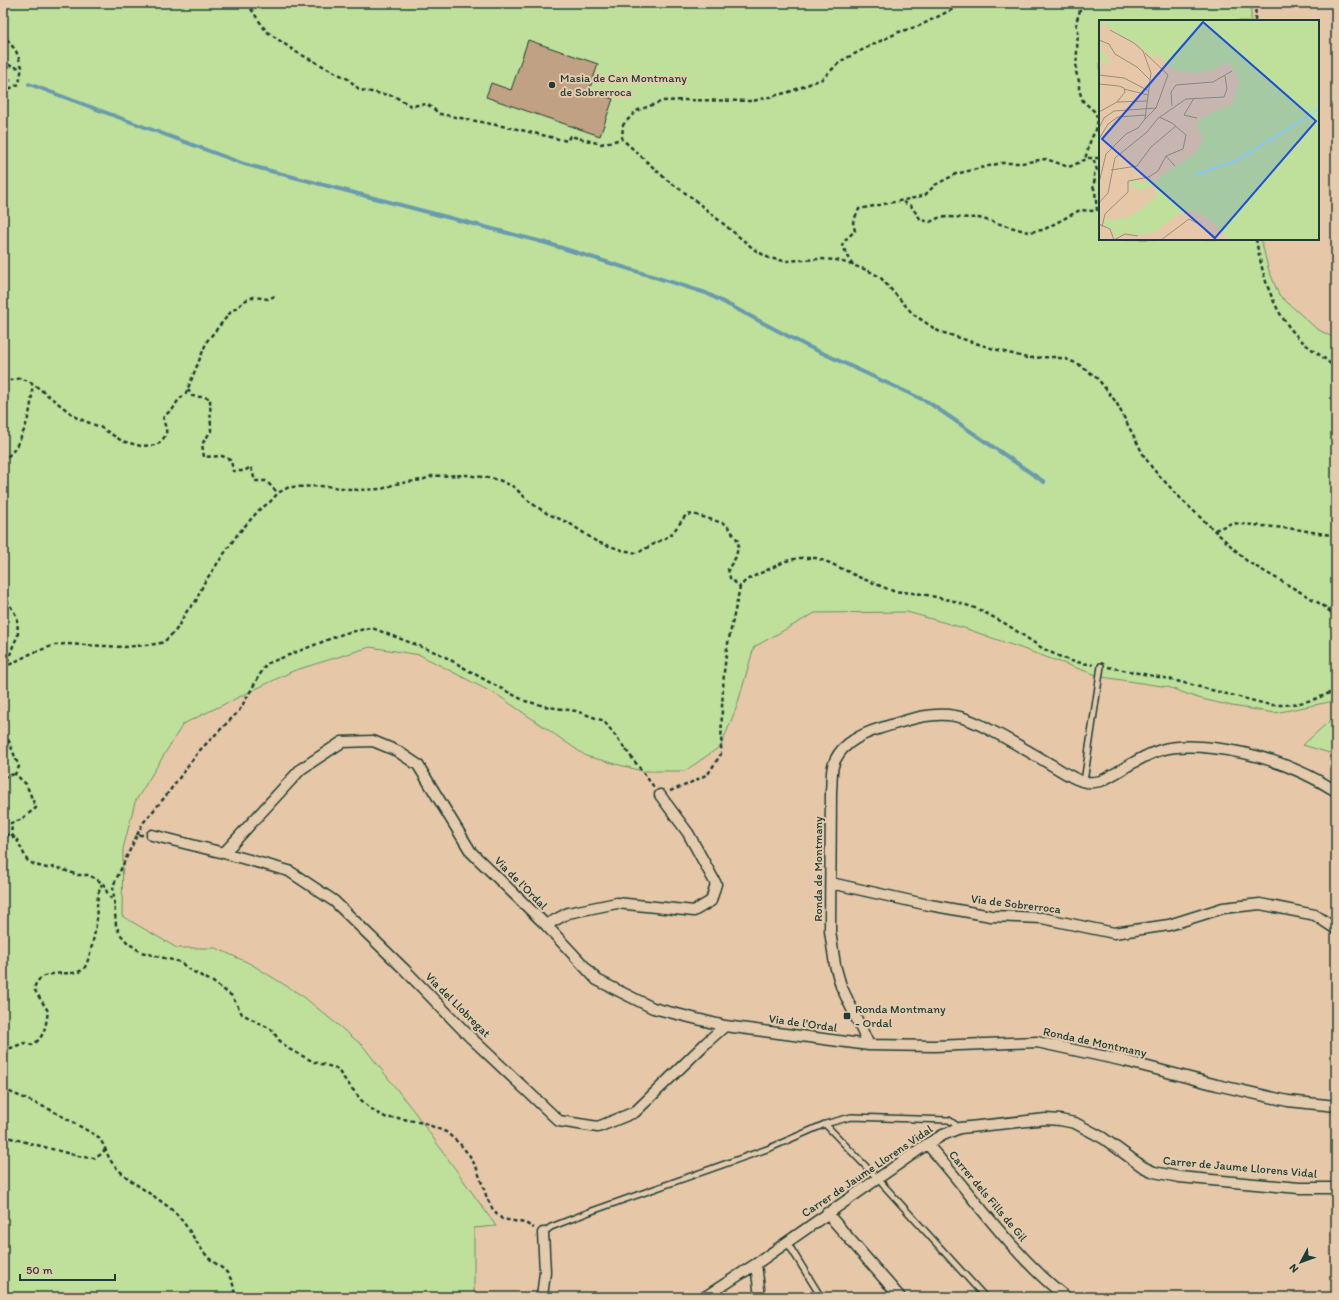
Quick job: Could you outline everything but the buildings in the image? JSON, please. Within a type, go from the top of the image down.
[{"type":"street","name":"Ronda de Montmany","points":[[1084,782],[1068,775],[1012,741],[977,723],[956,716],[929,716],[867,732],[857,737],[841,751],[832,767],[830,931],[835,966],[841,986],[869,1045],[934,1046],[1037,1042],[1125,1061],[1288,1101],[1336,1106]]},
{"type":"street","name":"Via de l'Ordal","points":[[224,853],[300,769],[342,742],[373,741],[397,750],[418,764],[471,852],[546,925],[597,980],[653,1008],[725,1026],[869,1045]]},
{"type":"street","points":[[1084,782],[1101,781],[1160,750],[1181,746],[1203,746],[1260,756],[1288,766],[1318,780],[1336,791]]},
{"type":"street","points":[[546,925],[568,913],[617,903],[694,911],[711,900],[716,884],[688,833],[660,795]]},
{"type":"street","name":"Via del Llobregat","points":[[152,835],[289,871],[334,901],[405,970],[469,1036],[559,1121],[598,1127],[634,1112],[725,1026]]},
{"type":"street","name":"Via de Sobrerroca","points":[[831,883],[924,904],[991,916],[1042,918],[1114,933],[1169,926],[1223,908],[1260,904],[1315,915],[1336,929]]},
{"type":"street","name":"Carrer de Jaume Llorens Vidal","points":[[705,1297],[756,1264],[927,1144],[960,1128],[1046,1119],[1060,1120],[1075,1123],[1089,1130],[1154,1172],[1179,1177],[1299,1188],[1336,1188]]},
{"type":"street","name":"Carrer dels Fills de Gil","points":[[927,1144],[949,1168],[1006,1240],[1054,1288],[1066,1297]]},
{"type":"street","points":[[827,1213],[900,1297]]},
{"type":"street","points":[[542,1297],[545,1272],[543,1233]]},
{"type":"street","points":[[756,1264],[760,1297]]},
{"type":"lane","points":[[1084,782],[1101,666]]},
{"type":"lane","points":[[543,1233],[551,1227],[770,1148],[825,1124],[851,1117],[949,1120],[960,1128]]},
{"type":"lane","points":[[825,1124],[877,1178],[985,1297]]},
{"type":"lane","points":[[786,1242],[821,1297]]},
{"type":"path","points":[[247,3],[266,31],[296,52],[348,79],[360,90],[394,96],[411,106],[426,104],[440,114],[517,129],[567,141],[570,136],[601,144],[622,139]]},
{"type":"path","points":[[622,139],[623,125],[636,111],[663,101],[753,101],[789,92],[822,79],[841,61],[868,47],[899,32],[919,26],[965,3]]},
{"type":"path","points":[[1080,3],[1081,7],[1076,23],[1078,30],[1076,72],[1080,81],[1079,90],[1083,101],[1095,112],[1098,119],[1096,130],[1084,159]]},
{"type":"path","points":[[1255,20],[1256,3]]},
{"type":"path","points":[[3,34],[16,51],[22,67],[19,84],[7,90],[3,90]]},
{"type":"path","points":[[3,60],[15,68],[22,67]]},
{"type":"path","points":[[622,139],[667,180],[691,197],[755,250],[769,258],[784,261],[820,259],[837,260],[853,265],[880,277],[913,314],[938,331],[1027,358],[1054,357],[1066,359],[1088,370],[1098,379],[1116,402],[1144,456],[1153,469],[1184,502],[1215,530],[1232,548],[1255,567],[1314,600],[1336,617]]},
{"type":"path","points":[[903,202],[911,206],[921,220],[930,222],[938,218],[947,217],[978,218],[1028,232],[1043,230],[1080,210],[1097,210],[1095,191],[1092,186],[1095,179],[1094,174],[1097,170],[1094,158]]},
{"type":"path","points":[[853,265],[842,245],[847,238],[855,232],[853,222],[859,209],[888,203],[903,202],[925,195],[935,185],[956,174],[976,168],[1001,163],[1022,163],[1046,159],[1069,167],[1084,159],[1099,158]]},
{"type":"path","points":[[1256,240],[1265,281],[1282,316],[1291,330],[1302,342],[1332,365],[1336,370]]},
{"type":"path","points":[[3,382],[21,378],[32,383],[77,418],[100,427],[128,443],[141,446],[157,445],[166,434],[167,428],[163,420],[164,416],[173,409],[177,402],[186,393],[207,341],[230,313],[246,300],[254,297],[268,299],[275,296]]},
{"type":"path","points":[[3,462],[15,449],[24,432],[32,397],[32,383]]},
{"type":"path","points":[[188,388],[192,396],[210,398],[211,431],[202,444],[204,457],[222,456],[231,460],[233,471],[244,472],[251,467],[255,481],[266,481],[278,493]]},
{"type":"path","points":[[4,668],[32,653],[55,645],[66,644],[124,647],[164,642],[176,630],[186,611],[196,601],[204,582],[237,536],[260,509],[270,502],[278,493],[289,487],[326,486],[358,490],[382,489],[395,484],[422,480],[432,476],[466,475],[490,478],[499,480],[514,487],[531,503],[548,514],[569,523],[598,542],[637,553],[671,535],[686,516],[693,514],[726,524],[739,542],[736,557],[728,569],[730,578],[740,587]]},
{"type":"path","points":[[1215,530],[1232,523],[1295,529],[1336,536]]},
{"type":"path","points":[[543,1233],[525,1223],[502,1219],[492,1208],[477,1169],[470,1156],[460,1144],[446,1132],[424,1124],[398,1118],[387,1118],[375,1112],[361,1100],[336,1068],[314,1062],[289,1049],[279,1040],[271,1029],[242,1014],[232,996],[213,982],[190,970],[180,962],[141,952],[128,943],[120,934],[116,925],[113,886],[143,823],[199,751],[238,711],[266,664],[345,633],[372,628],[440,654],[525,701],[549,707],[576,711],[604,721],[660,795],[686,785],[708,774],[721,754],[724,672],[727,648],[740,587],[746,580],[786,560],[816,558],[893,591],[922,594],[954,601],[978,609],[1006,624],[1042,648],[1056,655],[1072,660],[1169,679],[1270,705],[1280,705],[1311,700],[1321,697],[1336,689]]},
{"type":"path","points":[[3,594],[17,617],[18,635],[4,668]]},
{"type":"path","points":[[3,735],[8,739],[19,767],[15,774],[3,777]]},
{"type":"path","points":[[15,774],[26,784],[36,808],[20,820],[11,823],[12,835],[28,860],[35,865],[47,868],[54,868],[78,875],[89,875],[102,884],[108,895],[114,901]]},
{"type":"path","points":[[3,828],[5,834],[15,838]]},
{"type":"path","points":[[137,835],[152,835]]},
{"type":"path","points":[[3,1051],[24,1043],[32,1045],[39,1042],[45,1029],[48,1011],[34,990],[35,984],[40,979],[57,974],[77,973],[85,968],[93,943],[97,918],[98,892],[102,884]]},
{"type":"path","points":[[3,1089],[51,1110],[97,1136],[103,1142],[105,1150],[113,1164],[129,1180],[169,1208],[179,1217],[208,1258],[228,1275],[236,1289],[234,1297]]},
{"type":"path","points":[[3,1136],[82,1157],[95,1158],[105,1150]]},
{"type":"green space","points":[[3,3],[1251,3],[1251,20],[1099,20],[1099,240],[1261,240],[1268,268],[1279,295],[1317,329],[1336,339],[1336,698],[1334,701],[1275,713],[1232,706],[1198,698],[1168,687],[1102,677],[967,629],[907,612],[815,613],[754,647],[737,706],[721,746],[685,771],[642,771],[586,756],[499,696],[420,655],[370,647],[293,671],[183,724],[135,802],[123,849],[122,916],[177,948],[216,948],[251,964],[304,997],[363,1046],[416,1114],[496,1226],[474,1228],[474,1297],[3,1297]]},
{"type":"green space","points":[[1336,715],[1336,755],[1303,745]]},
{"type":"waterway","points":[[3,79],[10,80]]},
{"type":"waterway","points":[[29,84],[244,164],[546,243],[706,293],[805,345],[928,402],[1044,482]]},
{"type":"place","name":"Masia de Can Montmany de Sobrerroca","points":[[552,85]]},
{"type":"place","name":"Ronda Montmany - Ordal","points":[[847,1016]]}]
